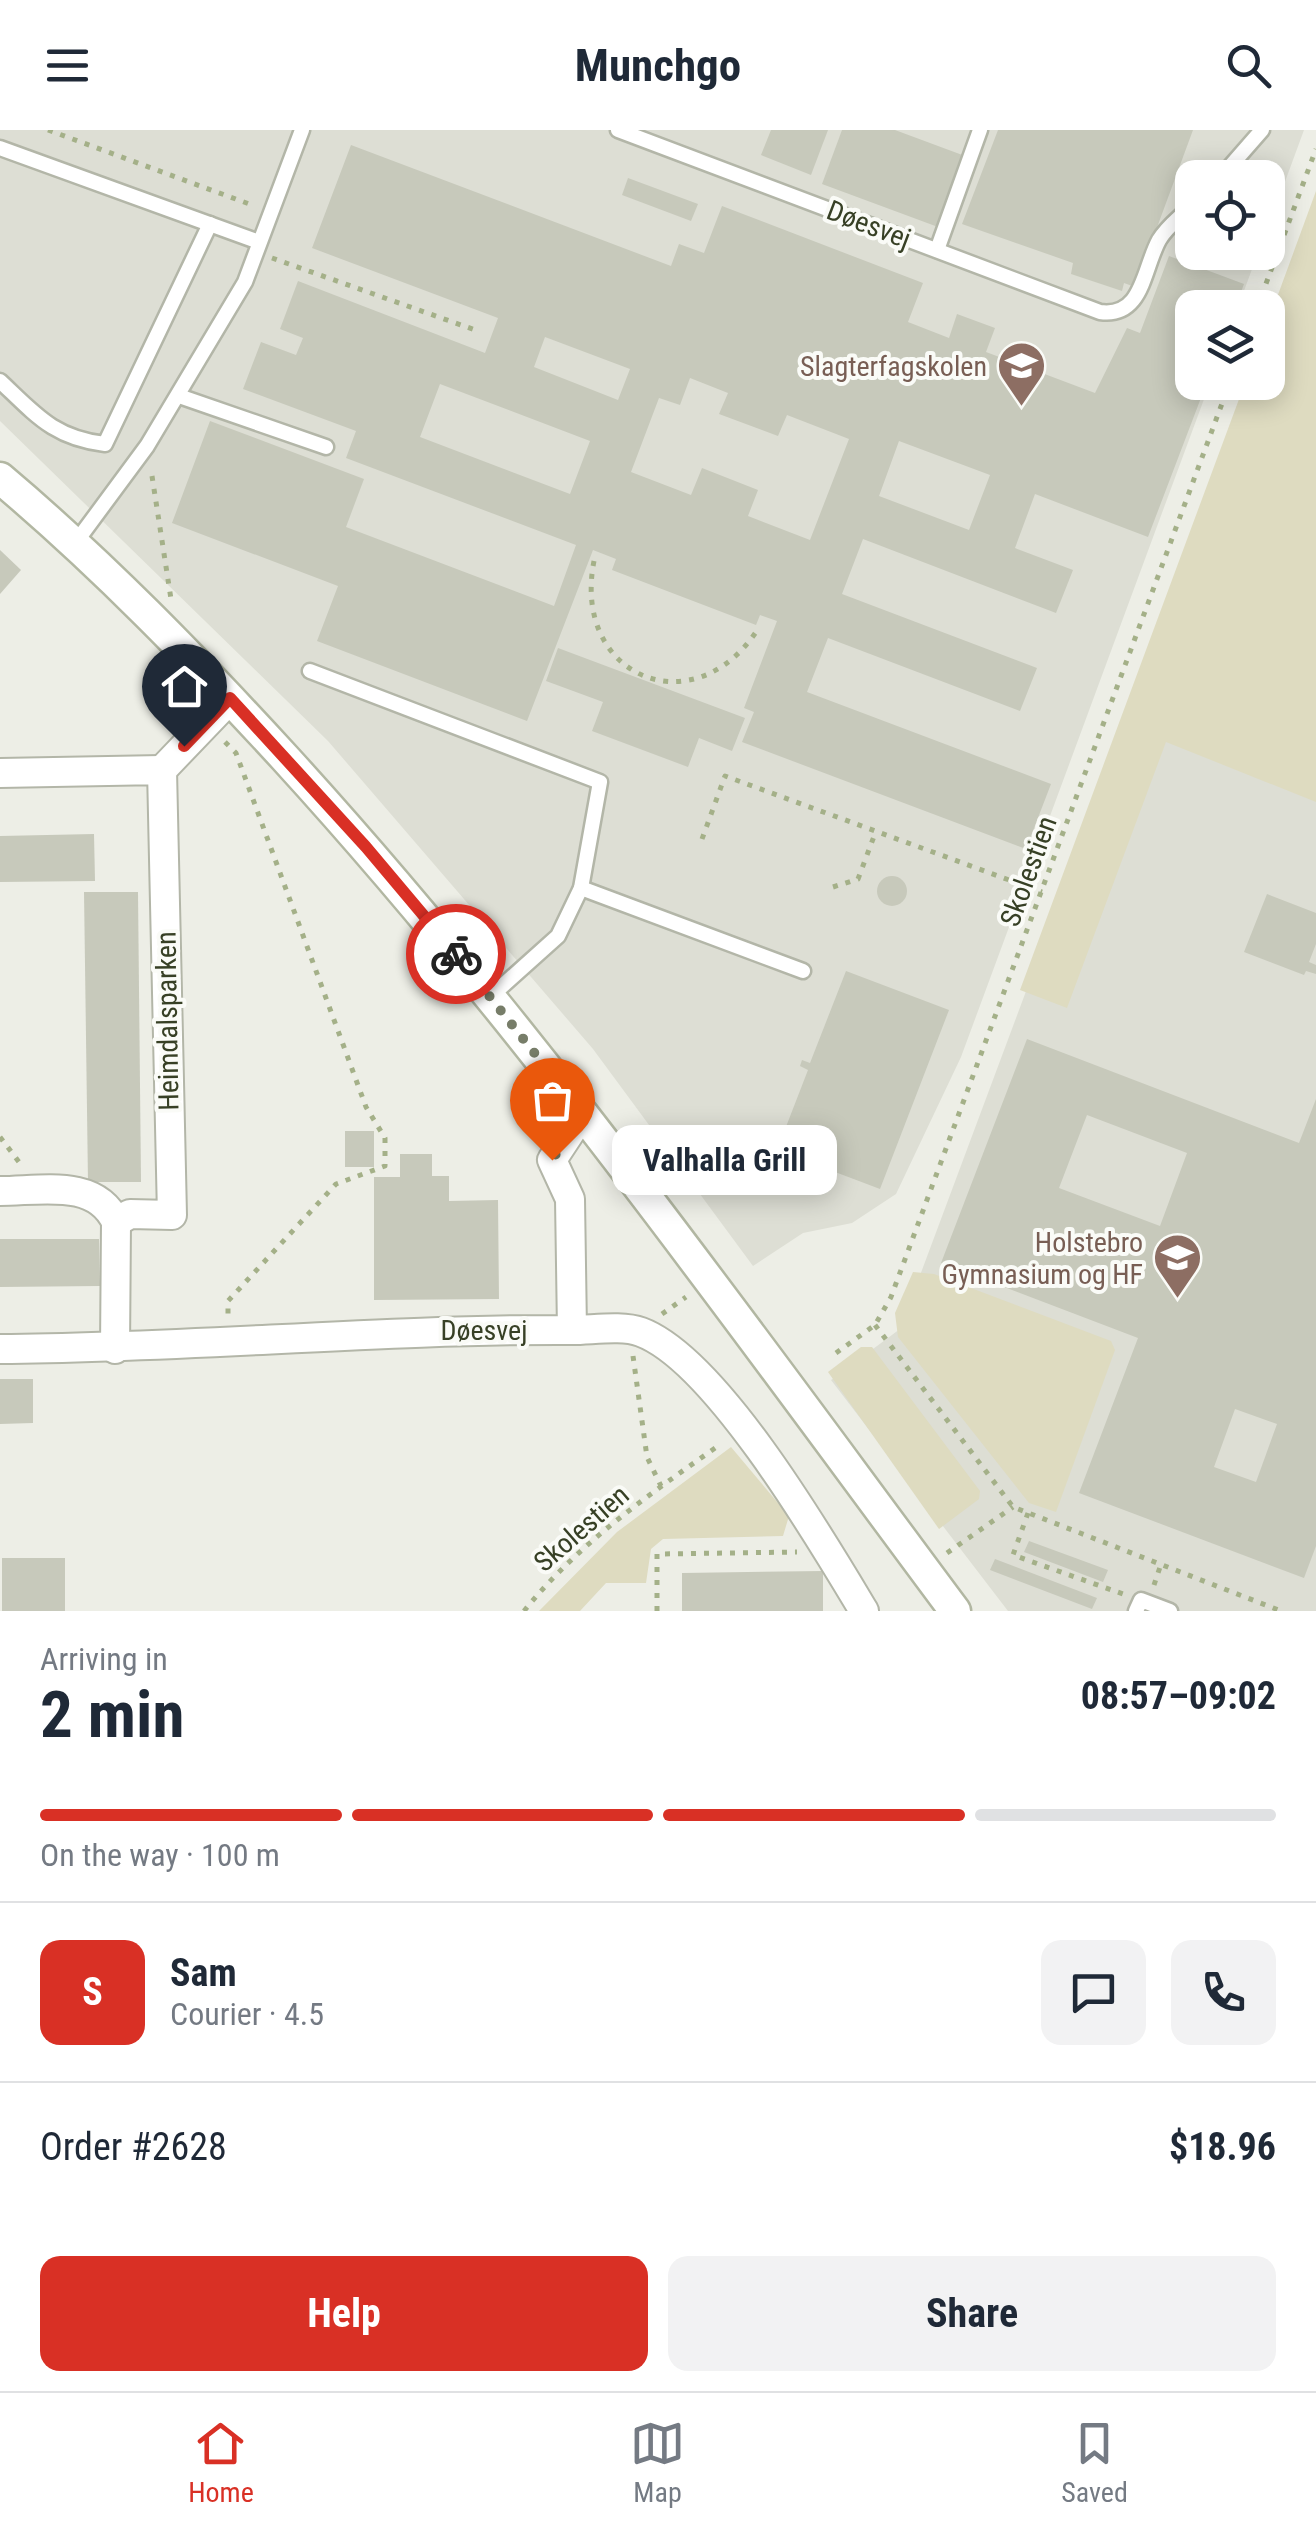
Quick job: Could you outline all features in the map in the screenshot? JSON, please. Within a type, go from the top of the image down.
[{"type":"street","points":[[0,478],[76,542],[230,698],[366,847],[491,996],[582,1113],[955,1611]]},
{"type":"street","points":[[0,773],[162,770],[230,698]]},
{"type":"street","name":"Heimdalsparken","points":[[116,1222],[130,1214],[172,1214],[162,770]]},
{"type":"street","points":[[582,1113],[552,1160],[570,1200],[572,1330],[638,1331],[690,1364],[828,1551],[864,1611]]},
{"type":"street","points":[[0,1191],[85,1192],[99,1198],[116,1222],[116,1348],[0,1349]]},
{"type":"street","name":"Døesvej","points":[[116,1348],[166,1348],[229,1340],[420,1329],[572,1330]]},
{"type":"lane","points":[[76,542],[147,446],[245,282],[302,130]]},
{"type":"lane","name":"Døesvej","points":[[618,130],[1100,312],[1120,312],[1135,300],[1158,241],[1175,223]]},
{"type":"lane","points":[[937,250],[980,130]]},
{"type":"lane","points":[[1236,160],[1262,130]]},
{"type":"lane","points":[[0,148],[210,224],[257,247]]},
{"type":"lane","points":[[0,381],[51,428],[74,440],[105,444],[210,224]]},
{"type":"lane","points":[[179,396],[326,446]]},
{"type":"lane","points":[[310,671],[600,782],[580,888],[558,936],[491,996]]},
{"type":"lane","points":[[580,888],[804,971]]},
{"type":"lane","points":[[1138,1605],[1170,1611]]},
{"type":"path","points":[[48,130],[270,212]]},
{"type":"path","points":[[1265,290],[1316,149]]},
{"type":"path","points":[[257,247],[478,331]]},
{"type":"path","name":"Skolestien","points":[[836,1353],[875,1325],[891,1297],[1223,400]]},
{"type":"path","points":[[147,446],[178,646]]},
{"type":"path","points":[[594,561],[588,591],[592,621],[607,649],[629,669],[658,681],[688,682],[717,673],[742,654],[758,628]]},
{"type":"path","points":[[206,723],[236,752],[366,1107],[384,1138],[385,1166],[336,1184],[228,1301],[229,1340]]},
{"type":"path","points":[[702,838],[725,776],[1042,892]]},
{"type":"path","points":[[833,886],[858,879],[876,831]]},
{"type":"path","points":[[661,1486],[647,1458],[632,1351],[638,1331],[709,1281]]},
{"type":"path","points":[[875,1325],[1013,1507],[1281,1611]]},
{"type":"path","name":"Skolestien","points":[[524,1611],[552,1576],[600,1532],[718,1446]]},
{"type":"path","points":[[924,1568],[1013,1507]]},
{"type":"path","points":[[1028,1513],[1013,1555],[1138,1605]]},
{"type":"path","points":[[656,1611],[657,1554],[828,1551]]},
{"type":"shaded area","points":[[0,130],[1304,130],[1285,182],[1285,160],[1175,160],[1175,270],[1252,270],[1244,290],[1175,290],[1175,400],[1204,400],[961,1057],[896,1194],[852,1223],[803,1233],[753,1266],[593,1049],[328,741],[0,421]]},
{"type":"shaded area","points":[[1316,191],[1316,802],[1166,742],[1067,1008],[1020,990],[1239,400],[1285,400],[1285,290],[1280,290]]},
{"type":"shaded area","points":[[1316,215],[1316,1611],[1008,1611],[831,1380],[900,1329],[1247,400],[1285,400],[1285,323]]},
{"type":"shaded area","points":[[913,1272],[934,1274],[1111,1341],[1115,1350],[1056,1512],[1029,1503],[898,1337],[895,1313]]},
{"type":"shaded area","points":[[861,1347],[872,1347],[980,1491],[979,1499],[939,1529],[828,1372]]},
{"type":"shaded area","points":[[731,1447],[789,1516],[783,1536],[663,1539],[651,1549],[646,1583],[606,1583],[580,1611],[539,1611],[617,1532]]},
{"type":"building","points":[[771,130],[828,130],[811,175],[761,155]]},
{"type":"building","points":[[842,130],[895,130],[965,156],[938,227],[822,184]]},
{"type":"building","points":[[998,130],[1193,130],[1182,160],[1175,160],[1175,179],[1135,287],[1124,283],[1122,291],[1071,274],[1073,263],[962,224]]},
{"type":"building","points":[[351,145],[671,266],[679,244],[704,253],[722,206],[923,283],[908,322],[949,338],[957,314],[995,328],[986,352],[1095,393],[1127,328],[1140,333],[1169,256],[1175,258],[1175,270],[1206,270],[1244,284],[1242,290],[1175,290],[1175,400],[1200,400],[1148,537],[1035,494],[1015,548],[1073,570],[1056,613],[863,539],[842,594],[1037,668],[1020,711],[828,638],[807,692],[1051,784],[1026,849],[742,742],[754,712],[744,708],[777,621],[760,615],[756,625],[612,570],[616,559],[593,550],[527,721],[317,641],[338,586],[172,523],[210,421],[364,479],[346,527],[554,606],[576,545],[346,458],[356,431],[243,389],[261,342],[296,355],[303,338],[280,329],[298,281],[485,353],[498,318],[312,248]],"holes":[[[545,337],[630,369],[618,400],[534,367]],[[690,378],[728,393],[719,414],[778,436],[787,415],[849,439],[810,540],[748,516],[758,490],[702,468],[691,495],[631,472],[659,398],[680,405]],[[440,384],[590,441],[570,494],[420,437]],[[899,441],[990,475],[969,530],[879,496]]]},
{"type":"building","points":[[628,178],[698,204],[691,221],[622,195]]},
{"type":"building","points":[[0,550],[21,570],[0,594]]},
{"type":"building","points":[[558,648],[745,718],[732,751],[699,738],[688,767],[592,731],[603,702],[546,681]]},
{"type":"building","points":[[94,834],[95,881],[0,882],[0,836]]},
{"type":"building","points":[[892,876],[906,885],[907,891],[898,905],[892,906],[878,897],[877,891],[886,877]]},
{"type":"building","points":[[84,892],[138,892],[141,1182],[88,1182]]},
{"type":"building","points":[[1267,894],[1316,913],[1316,944],[1309,962],[1316,965],[1316,974],[1306,971],[1304,975],[1244,952]]},
{"type":"building","points":[[846,971],[949,1010],[880,1189],[777,1150],[808,1070],[800,1066],[802,1060],[810,1063]]},
{"type":"building","name":"Holstebro Gymnasium og HF","points":[[1027,1039],[1299,1143],[1316,1099],[1316,1546],[1304,1578],[1079,1493],[1138,1338],[941,1263]],"holes":[[[1087,1115],[1187,1153],[1160,1226],[1059,1188]],[[1235,1409],[1277,1424],[1256,1482],[1214,1467]]]},
{"type":"building","points":[[345,1131],[374,1131],[374,1167],[345,1167]]},
{"type":"building","points":[[400,1154],[432,1154],[432,1176],[449,1176],[449,1201],[498,1200],[499,1299],[374,1300],[374,1177],[400,1177]]},
{"type":"building","points":[[0,1239],[99,1239],[100,1286],[0,1287]]},
{"type":"building","points":[[0,1379],[33,1379],[33,1423],[0,1424]]},
{"type":"building","points":[[1029,1541],[1108,1570],[1103,1582],[1024,1552]]},
{"type":"building","points":[[2,1558],[65,1558],[65,1611],[2,1611]]},
{"type":"building","points":[[995,1559],[1097,1598],[1092,1609],[990,1570]]},
{"type":"building","points":[[823,1571],[823,1611],[682,1611],[682,1573]]},
{"type":"way so far","points":[[456,954],[582,1113],[552,1160]]},
{"type":"place","name":"Slagterfagskolen","points":[[1022,408]]},
{"type":"place","name":"Valhalla Grill","points":[[552,1160]]},
{"type":"place","name":"Holstebro Gymnasium og HF","points":[[1178,1300]]},
{"type":"route","points":[[184,746],[230,698],[366,847],[456,954]]}]
